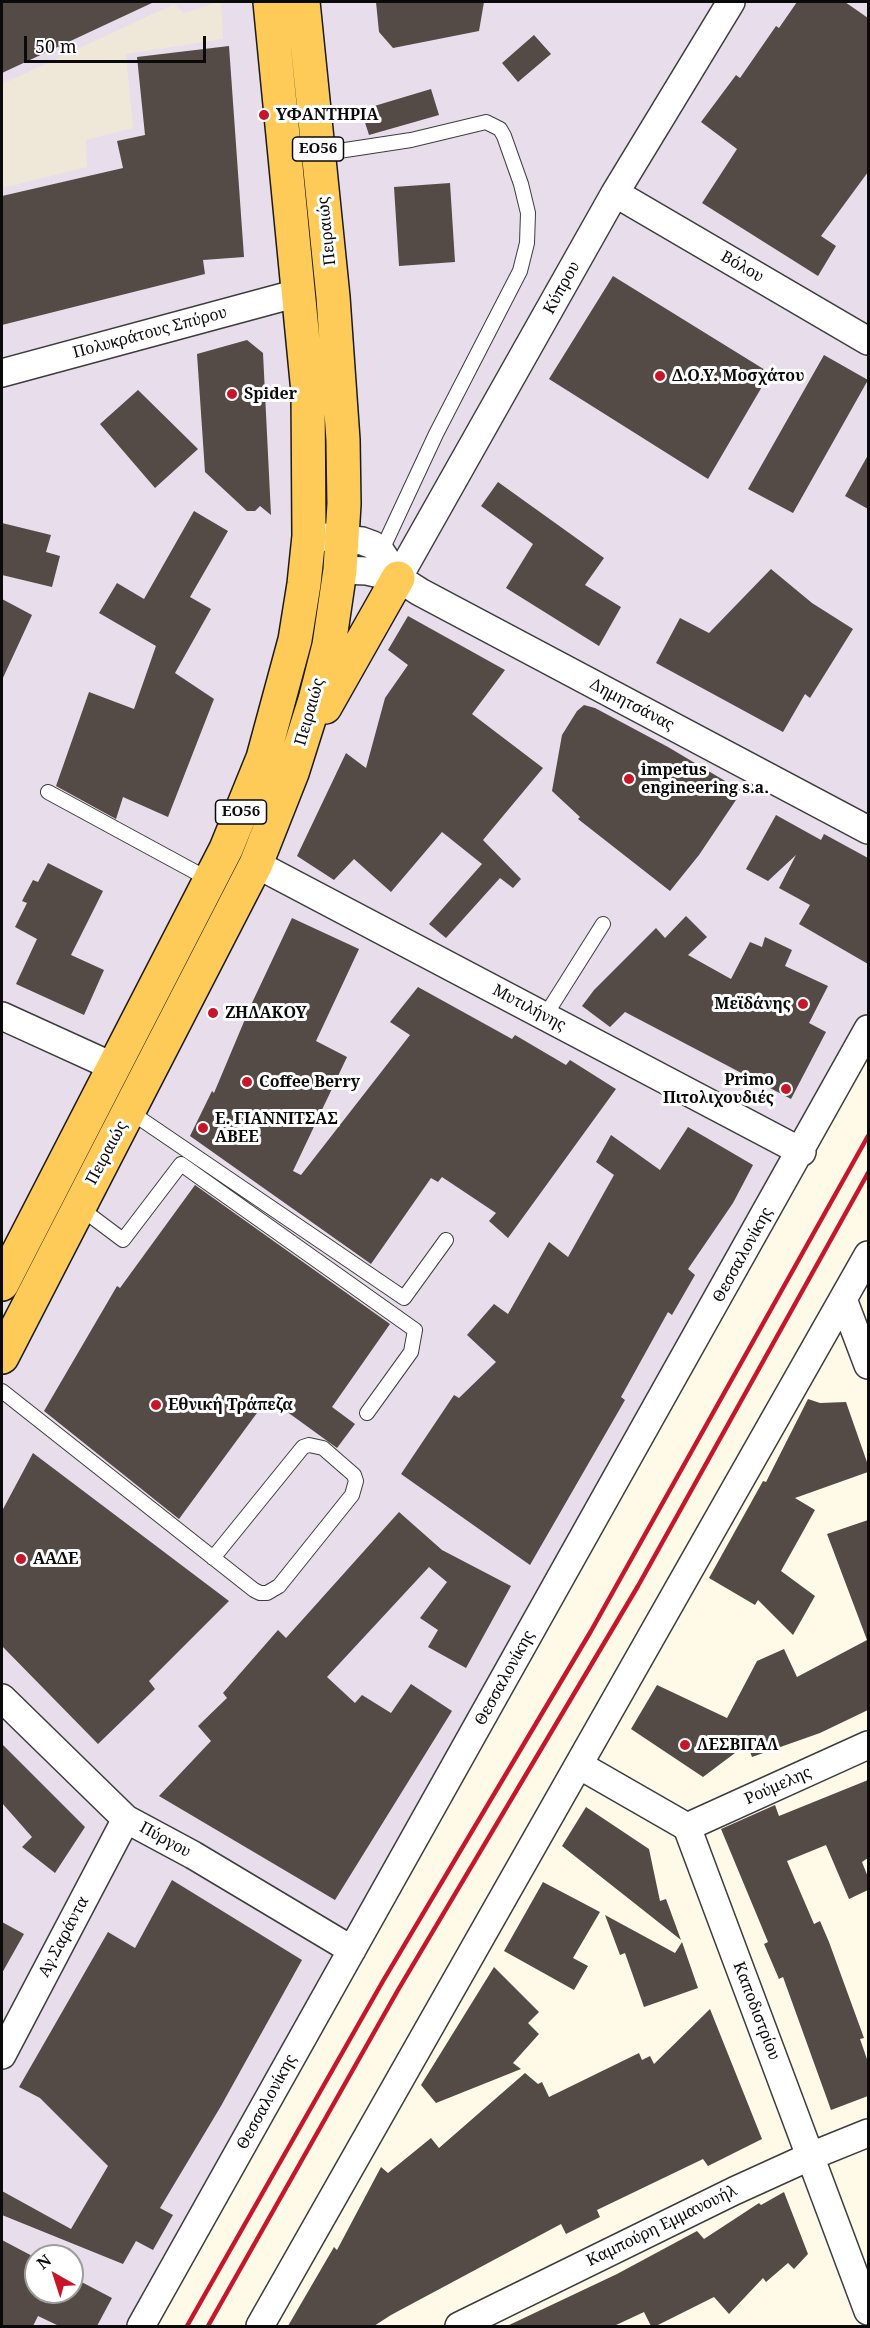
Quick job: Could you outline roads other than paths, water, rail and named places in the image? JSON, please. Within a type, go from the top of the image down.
[{"type":"main road","name":"Πειραιώς","points":[[2,1284],[210,880],[263,758],[282,695],[295,640],[309,536],[308,392],[270,2]]},
{"type":"main road","name":"Πειραιώς","points":[[2,1357],[256,864],[292,773],[315,700],[328,645],[341,554],[344,494],[341,406],[333,297],[303,2]]},
{"type":"main road","points":[[292,773],[340,680],[389,565]]},
{"type":"street","name":"Κύπρου","points":[[389,565],[731,2]]},
{"type":"street","name":"Βόλου","points":[[615,193],[868,341]]},
{"type":"street","name":"Πολυκράτους Σπύρου","points":[[2,373],[298,293]]},
{"type":"street","name":"Δημητσάνας","points":[[309,536],[367,571],[389,565],[420,592],[868,830]]},
{"type":"street","name":"Μυτιλήνης","points":[[256,864],[802,1152]]},
{"type":"street","points":[[2,1016],[114,1067]]},
{"type":"street","name":"Θεσσαλονίκης","points":[[141,2326],[802,1152],[868,1029]]},
{"type":"street","points":[[260,2326],[868,1255]]},
{"type":"street","points":[[843,1299],[868,1365]]},
{"type":"street","name":"Πύργου","points":[[2,1698],[126,1819],[193,1855],[352,1950]]},
{"type":"street","name":"Ρούμελης","points":[[687,1827],[868,1745]]},
{"type":"street","points":[[579,1765],[687,1827]]},
{"type":"street","name":"Αγ.Σαράντα","points":[[2,2055],[126,1819]]},
{"type":"street","name":"Καποδιστρίου","points":[[687,1827],[868,2311]]},
{"type":"street","name":"Καμπούρη Εμμανουήλ","points":[[459,2326],[574,2268],[811,2156],[868,2133]]},
{"type":"lane","points":[[319,154],[411,140],[486,122],[500,129],[504,136],[521,184],[528,213],[527,243],[520,271],[436,434],[389,565]]},
{"type":"lane","points":[[48,792],[210,880]]},
{"type":"lane","points":[[545,1016],[603,924]]},
{"type":"lane","points":[[129,1111],[404,1298],[446,1240]]},
{"type":"lane","points":[[79,1207],[123,1240],[181,1164],[415,1330],[411,1352],[367,1413]]},
{"type":"lane","points":[[2,1391],[213,1558],[254,1590],[267,1593],[274,1591],[352,1495],[355,1488],[354,1474],[316,1445],[303,1447],[213,1558]]},
{"type":"railway","points":[[187,2326],[383,1981],[591,1631],[868,1136]]},
{"type":"railway","points":[[208,2326],[398,1990],[638,1586],[868,1173]]},
{"type":"place","name":"ΥΦΑΝΤΗΡΙΑ","points":[[264,115]]},
{"type":"place","name":"Δ.Ο.Υ. Μοσχάτου","points":[[660,376]]},
{"type":"place","name":"Spider","points":[[232,394]]},
{"type":"place","name":"impetus engineering s.a.","points":[[629,779]]},
{"type":"place","name":"Μεϊδάνης","points":[[803,1004]]},
{"type":"place","name":"ΖΗΛΑΚΟΥ","points":[[213,1013]]},
{"type":"place","name":"Coffee Berry","points":[[247,1082]]},
{"type":"place","name":"Primo Πιτολιχουδιές","points":[[786,1089]]},
{"type":"place","name":"Ε. ΓΙΑΝΝΙΤΣΑΣ ΑΒΕΕ","points":[[203,1128]]},
{"type":"place","name":"Εθνική Τράπεζα","points":[[156,1405]]},
{"type":"place","name":"ΑΑΔΕ","points":[[21,1559]]},
{"type":"place","name":"ΛΕΣΒΙΓΑΛ","points":[[685,1745]]}]
